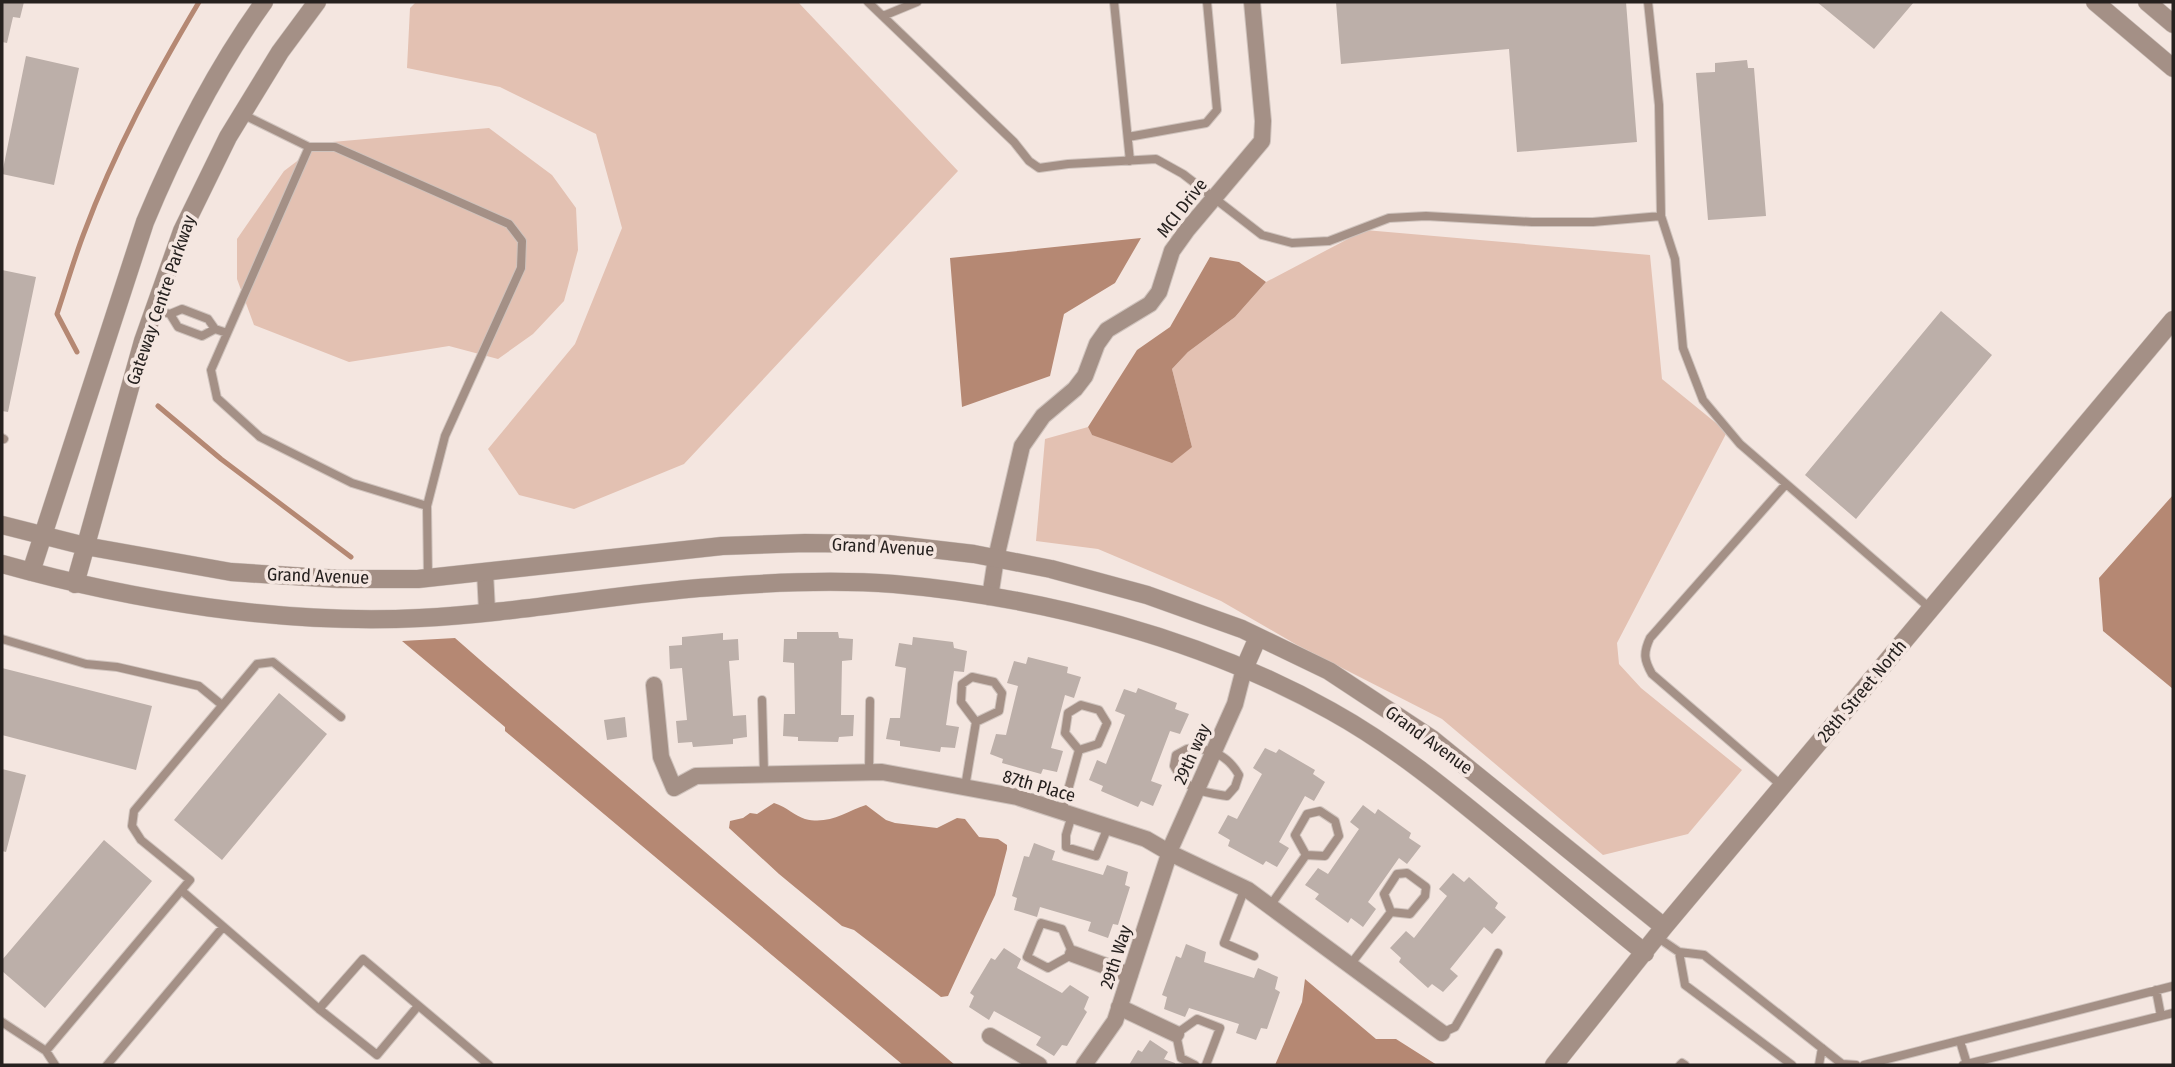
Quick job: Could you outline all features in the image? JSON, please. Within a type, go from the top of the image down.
[{"type":"street","points":[[31,572],[145,222],[166,169],[200,103],[264,2]]},
{"type":"street","name":"Gateway Centre Parkway","points":[[75,584],[143,341],[162,312],[182,231],[242,114],[280,52],[317,2]]},
{"type":"street","name":"MCI Drive","points":[[990,597],[996,558],[1022,446],[1043,416],[1075,389],[1085,376],[1097,344],[1107,330],[1150,304],[1159,292],[1172,251],[1262,141],[1263,121],[1252,2]]},
{"type":"street","points":[[2095,2],[2173,68]]},
{"type":"street","points":[[2147,2],[2173,23]]},
{"type":"street","name":"28th Street North","points":[[1555,1065],[1660,932],[2173,320]]},
{"type":"street","name":"Grand Avenue","points":[[2,525],[85,546],[231,572],[340,579],[428,578],[722,546],[805,543],[888,544],[996,558],[1051,569],[1147,595],[1242,629],[1329,671],[1432,739],[1660,932]]},
{"type":"street","name":"Grand Avenue","points":[[2,564],[75,584],[233,612],[342,618],[420,618],[725,586],[794,583],[891,584],[1053,608],[1150,634],[1244,669],[1331,711],[1434,778],[1645,953]]},
{"type":"street","points":[[485,572],[487,611]]},
{"type":"street","points":[[1244,669],[1258,637]]},
{"type":"street","name":"29th way","points":[[1170,853],[1235,704],[1244,669]]},
{"type":"street","name":"87th Place","points":[[654,685],[661,757],[674,788],[696,776],[882,772],[1017,797],[1146,839],[1245,888],[1442,1033]]},
{"type":"street","name":"29th Way","points":[[1084,1065],[1115,1021],[1170,853]]},
{"type":"street","points":[[1073,954],[1130,975]]},
{"type":"street","points":[[1119,1007],[1176,1034]]},
{"type":"street","points":[[990,1036],[1039,1065]]},
{"type":"lane","points":[[868,2],[1039,168],[1156,159],[1183,174],[1262,234],[1292,243],[1329,241],[1389,218],[1426,216],[1532,222],[1593,222],[1661,216]]},
{"type":"lane","points":[[883,16],[917,2]]},
{"type":"lane","points":[[1114,2],[1130,161]]},
{"type":"lane","points":[[1128,137],[1206,123],[1217,110],[1207,2]]},
{"type":"lane","points":[[1648,2],[1659,105],[1661,216],[1675,259],[1683,348],[1703,400],[1740,444],[1931,609]]},
{"type":"lane","points":[[242,114],[309,147],[335,147],[509,224],[522,241],[521,268],[445,436],[427,506],[428,578]]},
{"type":"lane","points":[[309,147],[211,370],[216,398],[260,437],[352,483],[427,506]]},
{"type":"lane","points":[[162,312],[182,309],[208,319],[215,329],[228,333]]},
{"type":"lane","points":[[162,312],[178,327],[202,336],[215,329]]},
{"type":"lane","points":[[1782,786],[1652,674],[1644,662],[1645,648],[1650,638],[1786,484]]},
{"type":"lane","points":[[2,639],[86,664],[117,667],[198,686],[222,705]]},
{"type":"lane","points":[[46,1052],[190,880],[141,840],[132,826],[134,811],[257,664],[273,662],[341,718]]},
{"type":"lane","points":[[965,787],[976,722],[961,702],[962,684],[972,677],[994,682],[1002,693],[999,711],[976,722]]},
{"type":"lane","points":[[762,700],[764,774]]},
{"type":"lane","points":[[869,772],[870,701]]},
{"type":"lane","points":[[1081,705],[1099,710],[1107,723],[1098,744],[1079,750],[1065,733],[1068,713],[1081,705]]},
{"type":"lane","points":[[1187,749],[1214,751],[1232,762],[1239,775],[1227,796],[1196,791],[1180,778],[1174,765],[1176,755],[1187,749]]},
{"type":"lane","points":[[1079,750],[1067,813],[1066,847],[1096,856],[1108,827]]},
{"type":"lane","points":[[1321,811],[1335,821],[1339,836],[1325,856],[1307,855],[1295,835],[1307,814],[1321,811]]},
{"type":"lane","points":[[1270,906],[1307,855]]},
{"type":"lane","points":[[1406,873],[1426,887],[1425,896],[1410,914],[1391,912],[1384,894],[1397,874],[1406,873]]},
{"type":"lane","points":[[1245,888],[1224,943],[1254,956]]},
{"type":"lane","points":[[181,891],[377,1055],[418,1006]]},
{"type":"lane","points":[[1350,965],[1391,912]]},
{"type":"lane","points":[[1041,923],[1062,929],[1073,954],[1048,968],[1027,957],[1041,923]]},
{"type":"lane","points":[[107,1065],[223,927]]},
{"type":"lane","points":[[1660,932],[1679,953],[1685,985],[1792,1065]]},
{"type":"lane","points":[[1442,1033],[1455,1027],[1498,953]]},
{"type":"lane","points":[[1679,953],[1704,954],[1842,1064],[1856,1065]]},
{"type":"lane","points":[[319,1009],[363,959],[489,1065]]},
{"type":"lane","points":[[1864,1065],[2173,986]]},
{"type":"lane","points":[[2156,990],[2161,1016]]},
{"type":"lane","points":[[1960,1041],[1965,1065],[2173,1013]]},
{"type":"lane","points":[[1195,1065],[1181,1058],[1176,1034],[1197,1019],[1220,1028],[1206,1065]]},
{"type":"lane","points":[[2,1022],[46,1052],[55,1065]]},
{"type":"lane","points":[[1819,1065],[1822,1048]]},
{"type":"shaded area","points":[[416,2],[798,2],[958,171],[684,464],[574,509],[519,495],[488,449],[575,344],[622,228],[596,134],[500,87],[407,68],[410,8]]},
{"type":"shaded area","points":[[489,128],[552,175],[576,208],[578,250],[564,301],[533,334],[498,359],[449,346],[349,362],[254,325],[237,279],[237,239],[284,171],[321,143]]},
{"type":"shaded area","points":[[1365,230],[1650,255],[1662,379],[1727,432],[1617,643],[1619,664],[1641,688],[1742,770],[1688,834],[1603,855],[1442,719],[1297,645],[1221,601],[1098,549],[1036,541],[1045,439],[1088,427],[1092,435],[1192,447],[1172,369],[1188,352],[1235,317],[1266,282]]},
{"type":"shaded area","points":[[1141,238],[1115,283],[1064,314],[1050,376],[962,407],[950,258]]},
{"type":"shaded area","points":[[1210,257],[1239,262],[1266,282],[1235,317],[1188,352],[1172,369],[1192,447],[1172,463],[1092,435],[1088,427],[1137,350],[1170,327]]},
{"type":"shaded area","points":[[2173,495],[2173,689],[2103,631],[2099,578]]},
{"type":"shaded area","points":[[455,638],[955,1065],[903,1065],[505,731],[505,727],[402,641]]},
{"type":"shaded area","points":[[774,803],[801,818],[814,820],[837,817],[866,805],[886,820],[895,823],[937,828],[957,818],[965,819],[979,837],[998,839],[1007,845],[995,895],[948,996],[941,997],[854,930],[842,926],[729,828],[730,821],[750,813],[757,814]]},
{"type":"shaded area","points":[[1305,979],[1376,1039],[1396,1039],[1437,1065],[1275,1065],[1302,1002]]},
{"type":"building","points":[[2,2],[24,2],[20,18],[13,17],[7,43],[2,42]]},
{"type":"building","points":[[1336,2],[1626,2],[1637,142],[1517,152],[1509,49],[1341,64]]},
{"type":"building","points":[[1817,2],[1914,2],[1874,49]]},
{"type":"building","points":[[26,56],[79,68],[54,185],[2,174]]},
{"type":"building","points":[[1747,60],[1748,68],[1754,68],[1766,216],[1708,220],[1696,73],[1715,72],[1715,63]]},
{"type":"building","points":[[2,270],[36,277],[8,412],[2,411]]},
{"type":"building","points":[[1941,311],[1992,355],[1856,519],[1805,475]]},
{"type":"building","points":[[797,632],[838,632],[839,638],[853,639],[852,660],[842,661],[841,715],[854,715],[853,736],[839,737],[838,742],[798,741],[798,737],[783,736],[784,714],[795,714],[794,663],[783,662],[784,639],[797,639]]},
{"type":"building","points":[[723,633],[723,640],[738,639],[739,660],[729,661],[733,716],[746,715],[747,737],[733,739],[733,744],[693,747],[692,742],[678,743],[676,721],[687,720],[682,668],[670,669],[669,646],[682,645],[682,637]]},
{"type":"building","points":[[913,637],[953,642],[954,648],[967,651],[964,672],[954,671],[946,725],[959,727],[955,748],[941,747],[940,752],[900,746],[900,741],[886,739],[890,718],[900,718],[906,668],[895,666],[899,643],[912,645]]},
{"type":"building","points":[[1028,657],[1068,667],[1067,673],[1081,677],[1074,698],[1065,695],[1051,748],[1063,751],[1057,772],[1043,769],[1041,774],[1002,763],[1003,759],[990,754],[996,734],[1006,735],[1018,686],[1007,683],[1014,661],[1026,664]]},
{"type":"building","points":[[2,668],[152,706],[136,770],[2,735]]},
{"type":"building","points":[[1138,688],[1177,703],[1175,709],[1189,714],[1180,734],[1170,731],[1151,781],[1162,785],[1153,806],[1141,801],[1138,807],[1101,791],[1103,786],[1089,780],[1097,760],[1106,764],[1125,715],[1115,711],[1124,689],[1136,693]]},
{"type":"building","points":[[279,693],[327,734],[222,860],[174,820]]},
{"type":"building","points":[[625,717],[627,737],[607,740],[604,720]]},
{"type":"building","points":[[1265,748],[1276,753],[1279,749],[1315,770],[1313,774],[1325,782],[1314,801],[1305,796],[1279,842],[1289,848],[1277,867],[1266,861],[1263,865],[1228,846],[1230,840],[1218,833],[1228,815],[1237,819],[1262,774],[1253,768]]},
{"type":"building","points":[[2,769],[26,775],[6,852],[2,851]]},
{"type":"building","points":[[1363,805],[1375,814],[1378,809],[1411,833],[1409,838],[1421,846],[1407,864],[1399,858],[1368,902],[1376,909],[1363,927],[1351,918],[1348,923],[1315,899],[1319,894],[1305,885],[1318,868],[1328,874],[1359,829],[1350,822]]},
{"type":"building","points":[[104,840],[152,881],[45,1008],[2,971],[2,960]]},
{"type":"building","points":[[1034,843],[1055,851],[1052,860],[1103,875],[1107,865],[1128,872],[1125,885],[1130,887],[1118,925],[1113,924],[1108,938],[1088,931],[1091,922],[1040,907],[1037,917],[1014,910],[1017,898],[1012,896],[1024,856],[1029,857]]},
{"type":"building","points":[[1453,873],[1464,882],[1469,877],[1498,903],[1495,908],[1506,917],[1492,934],[1484,927],[1450,969],[1458,976],[1443,992],[1432,984],[1428,988],[1399,962],[1401,958],[1390,948],[1406,931],[1414,938],[1447,896],[1439,889]]},
{"type":"building","points":[[1186,944],[1206,952],[1204,962],[1254,978],[1258,968],[1278,977],[1275,989],[1280,992],[1267,1029],[1261,1028],[1256,1040],[1236,1033],[1239,1024],[1189,1008],[1185,1017],[1164,1009],[1167,997],[1162,995],[1176,956],[1181,958]]},
{"type":"building","points":[[1004,948],[1021,959],[1017,968],[1062,993],[1070,985],[1089,997],[1084,1009],[1087,1012],[1067,1046],[1062,1045],[1054,1056],[1036,1045],[1041,1037],[994,1011],[989,1020],[969,1007],[974,996],[970,993],[991,958],[995,960]]},
{"type":"building","points":[[1150,1040],[1168,1052],[1164,1059],[1175,1065],[1129,1065],[1138,1050],[1142,1052]]},
{"type":"waterway","points":[[77,352],[57,314],[77,253],[122,144],[151,86],[199,2]]},
{"type":"waterway","points":[[158,406],[221,459],[351,557]]}]
